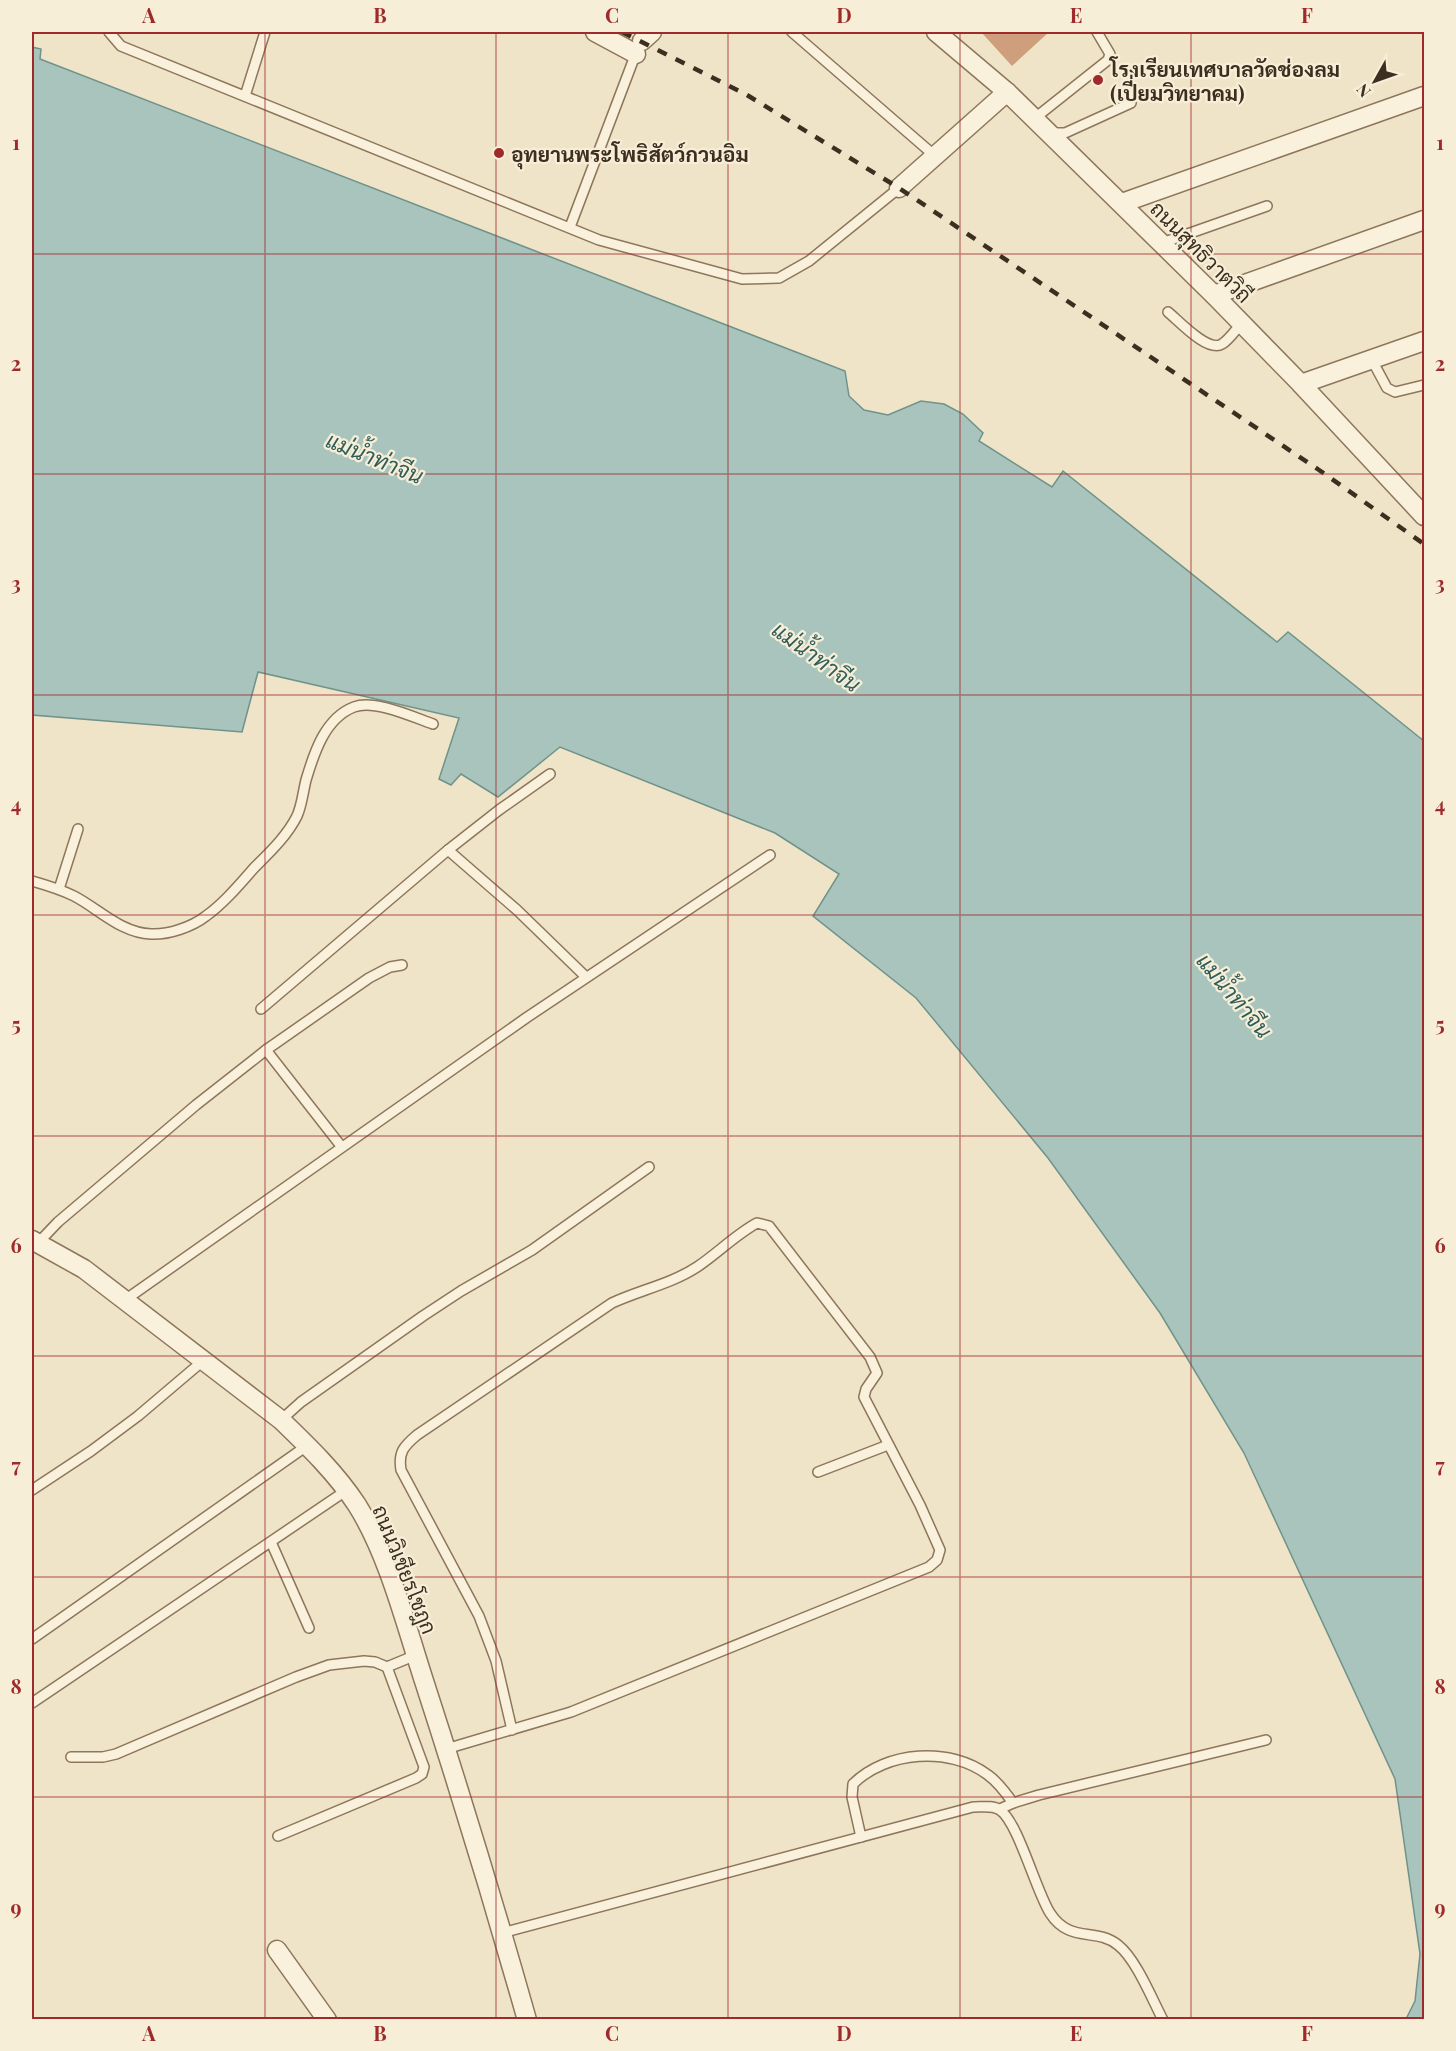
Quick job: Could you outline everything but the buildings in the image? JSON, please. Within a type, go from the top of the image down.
[{"type":"street","points":[[595,32],[643,42]]},
{"type":"street","name":"ถนนสุทธิวาตวิถี","points":[[936,32],[1035,118],[1214,294],[1425,516]]},
{"type":"street","points":[[899,188],[1007,92]]},
{"type":"street","points":[[1122,203],[1425,96]]},
{"type":"street","points":[[1214,294],[1425,220]]},
{"type":"street","points":[[1301,384],[1425,341]]},
{"type":"street","name":"ถนนวิเชียรโชฎก","points":[[35,1241],[84,1269],[281,1420],[308,1445],[347,1490],[377,1545],[396,1593],[446,1749],[527,2019]]},
{"type":"street","points":[[277,1950],[327,2019]]},
{"type":"lane","points":[[109,32],[121,46],[599,240],[742,279],[780,278],[809,261],[899,188]]},
{"type":"lane","points":[[246,96],[265,32]]},
{"type":"lane","points":[[792,32],[935,156]]},
{"type":"lane","points":[[1035,118],[1108,60],[1110,54],[1097,32]]},
{"type":"lane","points":[[570,227],[643,42]]},
{"type":"lane","points":[[1050,134],[1065,133],[1131,104]]},
{"type":"lane","points":[[1162,243],[1267,207]]},
{"type":"lane","points":[[1168,312],[1206,344],[1215,346],[1222,345],[1242,323]]},
{"type":"lane","points":[[1372,360],[1387,388],[1391,391],[1425,385]]},
{"type":"lane","points":[[32,881],[59,889],[86,903],[124,928],[137,933],[167,933],[184,927],[205,917],[286,835],[298,814],[306,780],[322,738],[329,726],[341,714],[356,706],[372,706],[433,724]]},
{"type":"lane","points":[[261,1010],[448,850],[550,774]]},
{"type":"lane","points":[[59,889],[78,829]]},
{"type":"lane","points":[[448,850],[517,910],[586,978]]},
{"type":"lane","points":[[125,1300],[341,1146],[770,855]]},
{"type":"lane","points":[[35,1241],[196,1106],[267,1050],[369,978],[390,967],[402,965]]},
{"type":"lane","points":[[267,1050],[341,1146]]},
{"type":"lane","points":[[281,1420],[310,1396],[423,1316],[532,1250],[649,1167]]},
{"type":"lane","points":[[446,1749],[512,1730],[592,1704],[929,1567],[937,1560],[940,1550],[920,1505],[864,1397],[866,1389],[877,1373],[870,1357],[769,1226],[757,1223],[696,1268],[647,1291],[612,1303],[417,1436],[400,1451],[401,1470],[479,1616],[496,1661],[512,1730]]},
{"type":"lane","points":[[32,1491],[129,1423],[204,1360]]},
{"type":"lane","points":[[32,1639],[308,1445]]},
{"type":"lane","points":[[818,1472],[888,1445]]},
{"type":"lane","points":[[32,1703],[347,1490]]},
{"type":"lane","points":[[271,1542],[309,1628]]},
{"type":"lane","points":[[71,1757],[104,1757],[116,1754],[329,1665],[364,1661],[375,1662],[387,1667],[416,1655]]},
{"type":"lane","points":[[278,1836],[422,1774],[424,1767],[387,1667]]},
{"type":"lane","points":[[502,1933],[973,1806],[1000,1809],[1013,1803],[1079,1785],[1266,1740]]},
{"type":"lane","points":[[861,1837],[852,1797],[854,1784],[872,1769],[903,1758],[925,1756],[970,1764],[988,1774],[1013,1803]]},
{"type":"lane","points":[[1000,1809],[1014,1831],[1047,1908],[1056,1922],[1072,1932],[1102,1937],[1117,1943],[1131,1960],[1163,2019]]},
{"type":"water","name":"แม่น้ำท่าจีน","points":[[32,47],[41,49],[40,59],[845,371],[849,396],[864,410],[888,415],[921,401],[944,404],[963,414],[983,433],[979,441],[1052,487],[1063,471],[1277,642],[1288,632],[1424,741],[1424,2019],[1408,2019],[1407,2017],[1415,2001],[1420,1954],[1395,1779],[1244,1453],[1160,1313],[1048,1158],[916,998],[813,916],[839,874],[775,833],[560,747],[498,797],[461,774],[451,785],[439,779],[459,718],[258,672],[242,732],[32,715]]},
{"type":"railway","points":[[622,32],[747,95],[899,188],[1319,470],[1424,544]]},
{"type":"place","name":"โรงเรียนเทศบาลวัดช่องลม (เปี่ยมวิทยาคม)","points":[[1098,80]]},
{"type":"place","name":"อุทยานพระโพธิสัตว์กวนอิม","points":[[499,153]]}]
